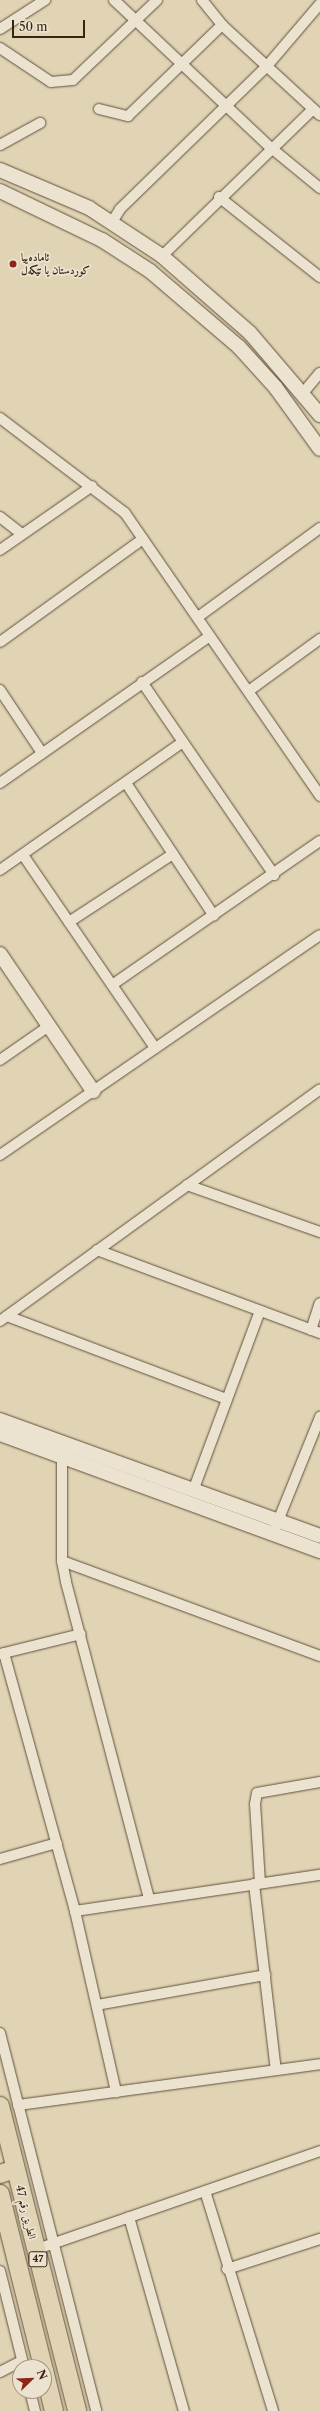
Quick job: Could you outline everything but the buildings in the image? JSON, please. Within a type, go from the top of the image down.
[{"type":"highway","name":"الطريق رقم 47","points":[[0,2106],[8,2172],[35,2249],[77,2411]]},
{"type":"highway","name":"الطريق رقم 47","points":[[0,2194],[41,2359]]},
{"type":"highway","points":[[51,2399],[54,2411]]},
{"type":"street","points":[[0,29],[45,0]]},
{"type":"street","points":[[114,0],[180,65],[270,147],[319,185]]},
{"type":"street","points":[[0,48],[51,82],[73,80],[134,19],[157,0]]},
{"type":"street","points":[[162,256],[270,147],[316,112],[222,25],[202,0]]},
{"type":"street","points":[[102,240],[120,209],[268,66],[320,4]]},
{"type":"street","points":[[99,109],[128,116],[222,25]]},
{"type":"street","points":[[0,144],[40,123]]},
{"type":"street","points":[[0,170],[90,208],[162,256],[250,333],[303,393],[320,415]]},
{"type":"street","points":[[0,191],[102,240],[150,271],[239,347],[276,388],[320,449]]},
{"type":"street","points":[[219,197],[320,277]]},
{"type":"street","points":[[303,393],[320,373]]},
{"type":"street","points":[[0,418],[121,509],[210,636],[250,690],[320,796]]},
{"type":"street","points":[[0,550],[92,486]]},
{"type":"street","points":[[0,517],[22,534]]},
{"type":"street","points":[[198,617],[320,528]]},
{"type":"street","points":[[0,642],[143,539]]},
{"type":"street","points":[[0,783],[142,682],[210,636]]},
{"type":"street","points":[[250,690],[320,639]]},
{"type":"street","points":[[142,682],[274,875]]},
{"type":"street","points":[[0,690],[42,753]]},
{"type":"street","points":[[0,870],[183,742]]},
{"type":"street","points":[[126,783],[214,916]]},
{"type":"street","points":[[112,985],[274,875],[320,841]]},
{"type":"street","points":[[23,854],[154,1048]]},
{"type":"street","points":[[69,922],[173,854]]},
{"type":"street","points":[[0,1155],[320,935]]},
{"type":"street","points":[[0,954],[93,1091]]},
{"type":"street","points":[[0,1060],[49,1026]]},
{"type":"street","points":[[4,1318],[319,1091]]},
{"type":"street","points":[[187,1185],[320,1232]]},
{"type":"street","points":[[97,1250],[316,1331],[320,1303]]},
{"type":"street","points":[[193,1490],[260,1311]]},
{"type":"street","points":[[4,1318],[226,1399]]},
{"type":"street","points":[[273,1534],[318,1429],[320,1417]]},
{"type":"street","points":[[0,1420],[320,1536]]},
{"type":"street","points":[[0,1434],[320,1551]]},
{"type":"street","points":[[62,1456],[62,1561],[149,1898]]},
{"type":"street","points":[[62,1561],[320,1656]]},
{"type":"street","points":[[81,1634],[2,1654],[57,1843],[75,1911],[116,2092]]},
{"type":"street","points":[[276,2070],[265,1975],[257,1884],[255,1804],[257,1794],[320,1782]]},
{"type":"street","points":[[0,1859],[57,1843]]},
{"type":"street","points":[[75,1911],[149,1898],[320,1875]]},
{"type":"street","points":[[97,2005],[265,1975]]},
{"type":"street","points":[[0,2033],[96,2411]]},
{"type":"street","points":[[18,2104],[320,2064]]},
{"type":"street","points":[[35,2249],[320,2152]]},
{"type":"street","points":[[206,2191],[227,2269],[273,2411]]},
{"type":"street","points":[[130,2217],[184,2411]]},
{"type":"street","points":[[227,2269],[320,2239]]},
{"type":"street","points":[[0,2271],[22,2359]]},
{"type":"street","points":[[0,2372],[12,2368]]},
{"type":"street","points":[[32,2399],[35,2411]]},
{"type":"place","name":"ئامادەییا کوردستان یا تێکەل","points":[[13,264]]}]
